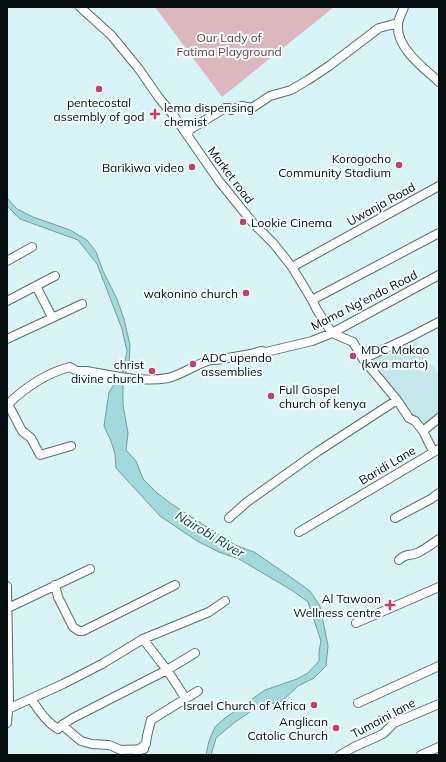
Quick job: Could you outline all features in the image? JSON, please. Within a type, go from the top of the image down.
[{"type":"street","name":"Market road","points":[[80,7],[114,38],[174,116],[218,181],[253,224],[274,244],[292,266],[332,333]]},
{"type":"street","points":[[404,7],[398,23],[400,39],[422,68],[439,82]]},
{"type":"street","points":[[188,136],[189,130],[225,108],[229,108],[231,110],[242,106],[252,108],[270,96],[291,90],[329,66],[379,28],[398,23]]},
{"type":"street","name":"Uwanja Road","points":[[292,266],[439,186]]},
{"type":"street","points":[[312,300],[439,233]]},
{"type":"street","points":[[7,261],[32,247]]},
{"type":"street","name":"Mama Ng'endo Road","points":[[7,403],[22,391],[46,376],[63,369],[70,368],[77,371],[137,379],[160,379],[173,377],[211,359],[216,360],[261,351],[266,352],[312,341],[332,333],[439,275]]},
{"type":"street","points":[[7,301],[55,276]]},
{"type":"street","points":[[36,286],[52,317]]},
{"type":"street","points":[[7,338],[82,304]]},
{"type":"street","points":[[363,359],[439,322]]},
{"type":"street","points":[[332,333],[353,342],[363,359],[397,400],[409,418],[423,431],[436,450]]},
{"type":"street","points":[[229,518],[247,502],[317,452],[397,400]]},
{"type":"street","points":[[7,403],[22,431],[31,438],[40,455],[71,446]]},
{"type":"street","points":[[423,431],[439,418]]},
{"type":"street","name":"Baridi Lane","points":[[299,532],[436,450]]},
{"type":"street","points":[[395,518],[431,499],[439,493]]},
{"type":"street","points":[[399,560],[402,556],[416,554],[439,539]]},
{"type":"street","points":[[8,608],[90,569]]},
{"type":"street","points":[[55,585],[58,597],[74,627],[79,631],[83,631],[175,585]]},
{"type":"street","points":[[7,586],[7,723]]},
{"type":"street","points":[[356,623],[439,587]]},
{"type":"street","points":[[8,709],[102,664],[143,639],[210,612],[225,601]]},
{"type":"street","points":[[143,639],[168,670],[186,699]]},
{"type":"street","points":[[31,699],[43,716],[58,729],[74,718],[168,670],[195,653]]},
{"type":"street","points":[[358,703],[439,666]]},
{"type":"street","points":[[137,753],[146,744],[151,720],[198,691]]},
{"type":"street","name":"Tumaini lane","points":[[340,755],[383,734],[394,723],[439,704]]},
{"type":"street","points":[[62,725],[81,741],[92,744],[109,745],[122,750],[144,749],[137,753]]},
{"type":"street","points":[[421,755],[439,747]]},
{"type":"shaded area","points":[[415,338],[429,365],[433,365],[439,376],[439,414],[420,427],[370,361]]},
{"type":"green space","name":"Our Lady of Fatima Playground","points":[[155,7],[334,7],[222,97]]},
{"type":"water","name":"Nairobi River","points":[[7,198],[17,209],[33,217],[70,230],[87,240],[96,252],[103,271],[117,299],[124,319],[130,345],[129,364],[123,380],[123,405],[128,433],[126,450],[136,461],[143,479],[170,503],[235,545],[254,552],[292,578],[310,591],[320,606],[328,646],[326,666],[314,678],[298,686],[282,701],[256,708],[235,722],[216,738],[211,755],[206,755],[209,741],[215,727],[225,718],[265,690],[297,679],[308,673],[319,661],[321,641],[308,602],[293,591],[239,559],[219,552],[197,541],[160,516],[116,468],[115,454],[104,426],[109,392],[123,371],[127,351],[122,329],[97,264],[78,240],[20,219],[7,206]]},
{"type":"place","name":"pentecostal assembly of god","points":[[99,89]]},
{"type":"place","name":"lema dispensing chemist","points":[[155,114]]},
{"type":"place","name":"Korogocho Community Stadium","points":[[399,165]]},
{"type":"place","name":"Barikiwa video","points":[[192,167]]},
{"type":"place","name":"Lookie Cinema","points":[[243,222]]},
{"type":"place","name":"wakonino church","points":[[246,293]]},
{"type":"place","name":"MDC Makao (kwa marto)","points":[[353,356]]},
{"type":"place","name":"ADC upendo assemblies","points":[[193,364]]},
{"type":"place","name":"christ divine church","points":[[152,371]]},
{"type":"place","name":"Full Gospel church of kenya","points":[[271,396]]},
{"type":"place","name":"Al Tawoon Wellness centre","points":[[390,605]]},
{"type":"place","name":"Israel Church of Africa","points":[[314,705]]},
{"type":"place","name":"Anglican Catolic Church","points":[[336,728]]}]
